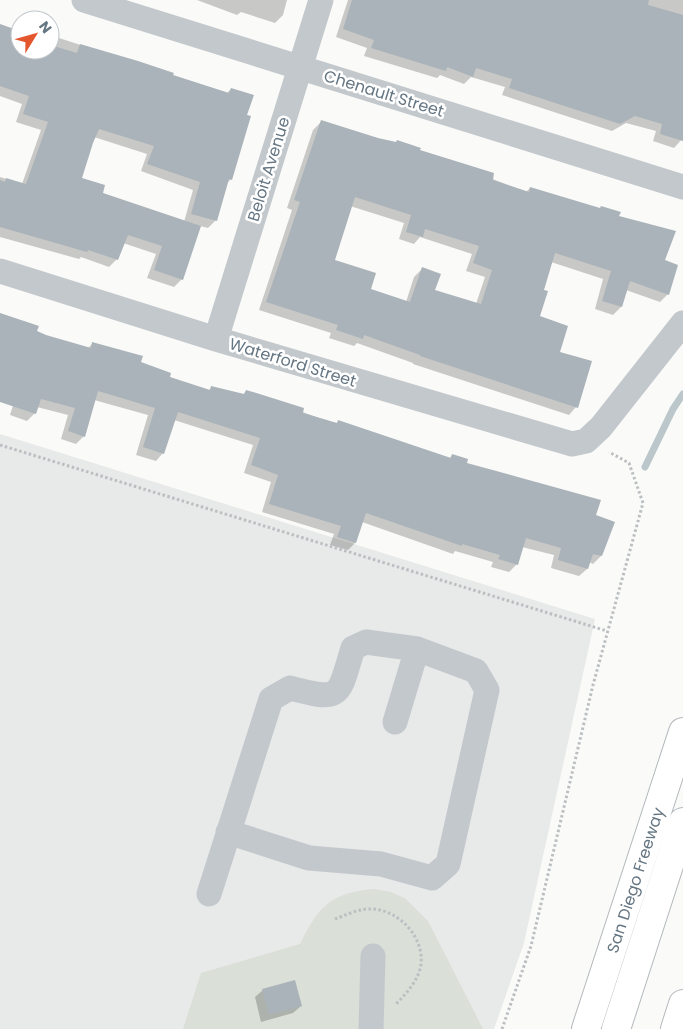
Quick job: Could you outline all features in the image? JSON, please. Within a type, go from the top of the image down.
[{"type":"highway","name":"San Diego Freeway","points":[[586,1029],[683,732]]},
{"type":"highway","points":[[616,1029],[683,822]]},
{"type":"highway","points":[[675,1029],[683,1004]]},
{"type":"street","name":"Chenault Street","points":[[84,0],[683,187]]},
{"type":"street","name":"Beloit Avenue","points":[[216,338],[321,0]]},
{"type":"street","name":"Waterford Street","points":[[0,271],[559,442],[572,444],[586,441]]},
{"type":"street","points":[[586,441],[602,426],[683,322]]},
{"type":"street","points":[[209,894],[228,832],[271,699],[290,688],[322,696],[332,694],[340,688],[353,648],[366,642],[417,649],[476,671],[487,690],[448,864],[432,878],[381,864],[309,858],[228,832]]},
{"type":"street","points":[[395,722],[417,649]]},
{"type":"street","points":[[371,1029],[373,956]]},
{"type":"path","points":[[502,1029],[531,946],[607,632],[643,502],[629,463],[586,441]]},
{"type":"path","points":[[0,445],[607,632]]},
{"type":"shaded area","points":[[0,434],[595,619],[524,943],[494,1029],[0,1029]]},
{"type":"shaded area","points":[[374,889],[391,892],[406,899],[428,921],[483,1029],[183,1029],[201,973],[300,944],[320,911],[336,898],[359,891]]},
{"type":"building","points":[[352,0],[649,0],[648,5],[683,15],[683,141],[660,134],[662,124],[635,116],[620,124],[509,88],[512,79],[476,68],[473,77],[447,67],[446,71],[371,48],[374,40],[343,29]]},
{"type":"building","points":[[0,24],[10,28],[10,60],[60,60],[60,48],[77,53],[80,44],[138,61],[174,73],[173,75],[229,93],[231,88],[254,95],[247,115],[251,116],[232,180],[229,179],[217,221],[191,214],[200,182],[147,164],[154,146],[99,129],[93,143],[82,178],[105,185],[103,193],[201,226],[183,280],[154,270],[162,246],[128,235],[118,260],[88,250],[87,252],[0,227],[0,180],[5,182],[6,178],[26,184],[48,122],[23,114],[29,96],[0,86]]},
{"type":"building","points":[[321,120],[378,138],[396,142],[397,140],[421,148],[420,150],[494,173],[493,180],[529,192],[530,187],[600,208],[601,206],[621,212],[619,216],[676,231],[665,260],[678,265],[669,295],[630,281],[622,307],[602,301],[611,271],[555,253],[544,290],[548,291],[540,316],[568,326],[560,352],[592,361],[578,408],[420,356],[364,335],[363,339],[336,330],[338,325],[266,302],[300,202],[294,200]],"holes":[[[355,197],[411,215],[406,232],[423,237],[425,229],[479,246],[473,263],[492,270],[481,304],[435,290],[441,274],[422,267],[410,302],[371,289],[376,273],[335,260]]]},
{"type":"building","points":[[0,313],[39,326],[37,331],[46,335],[91,348],[92,342],[143,356],[141,362],[171,373],[170,377],[210,390],[211,386],[244,394],[246,390],[304,408],[303,413],[337,423],[338,420],[451,458],[452,454],[468,459],[467,463],[601,500],[596,515],[615,522],[602,556],[593,554],[588,569],[558,560],[561,548],[526,538],[518,565],[498,559],[500,555],[462,544],[462,546],[366,513],[356,543],[337,537],[341,526],[269,504],[278,475],[251,465],[260,438],[178,412],[164,454],[143,447],[155,408],[98,391],[85,437],[68,431],[75,408],[41,399],[36,414],[0,402]]},
{"type":"building","points":[[295,980],[302,1006],[269,1015],[262,989]]},
{"type":"waterway","points":[[645,467],[673,409],[683,394]]}]
